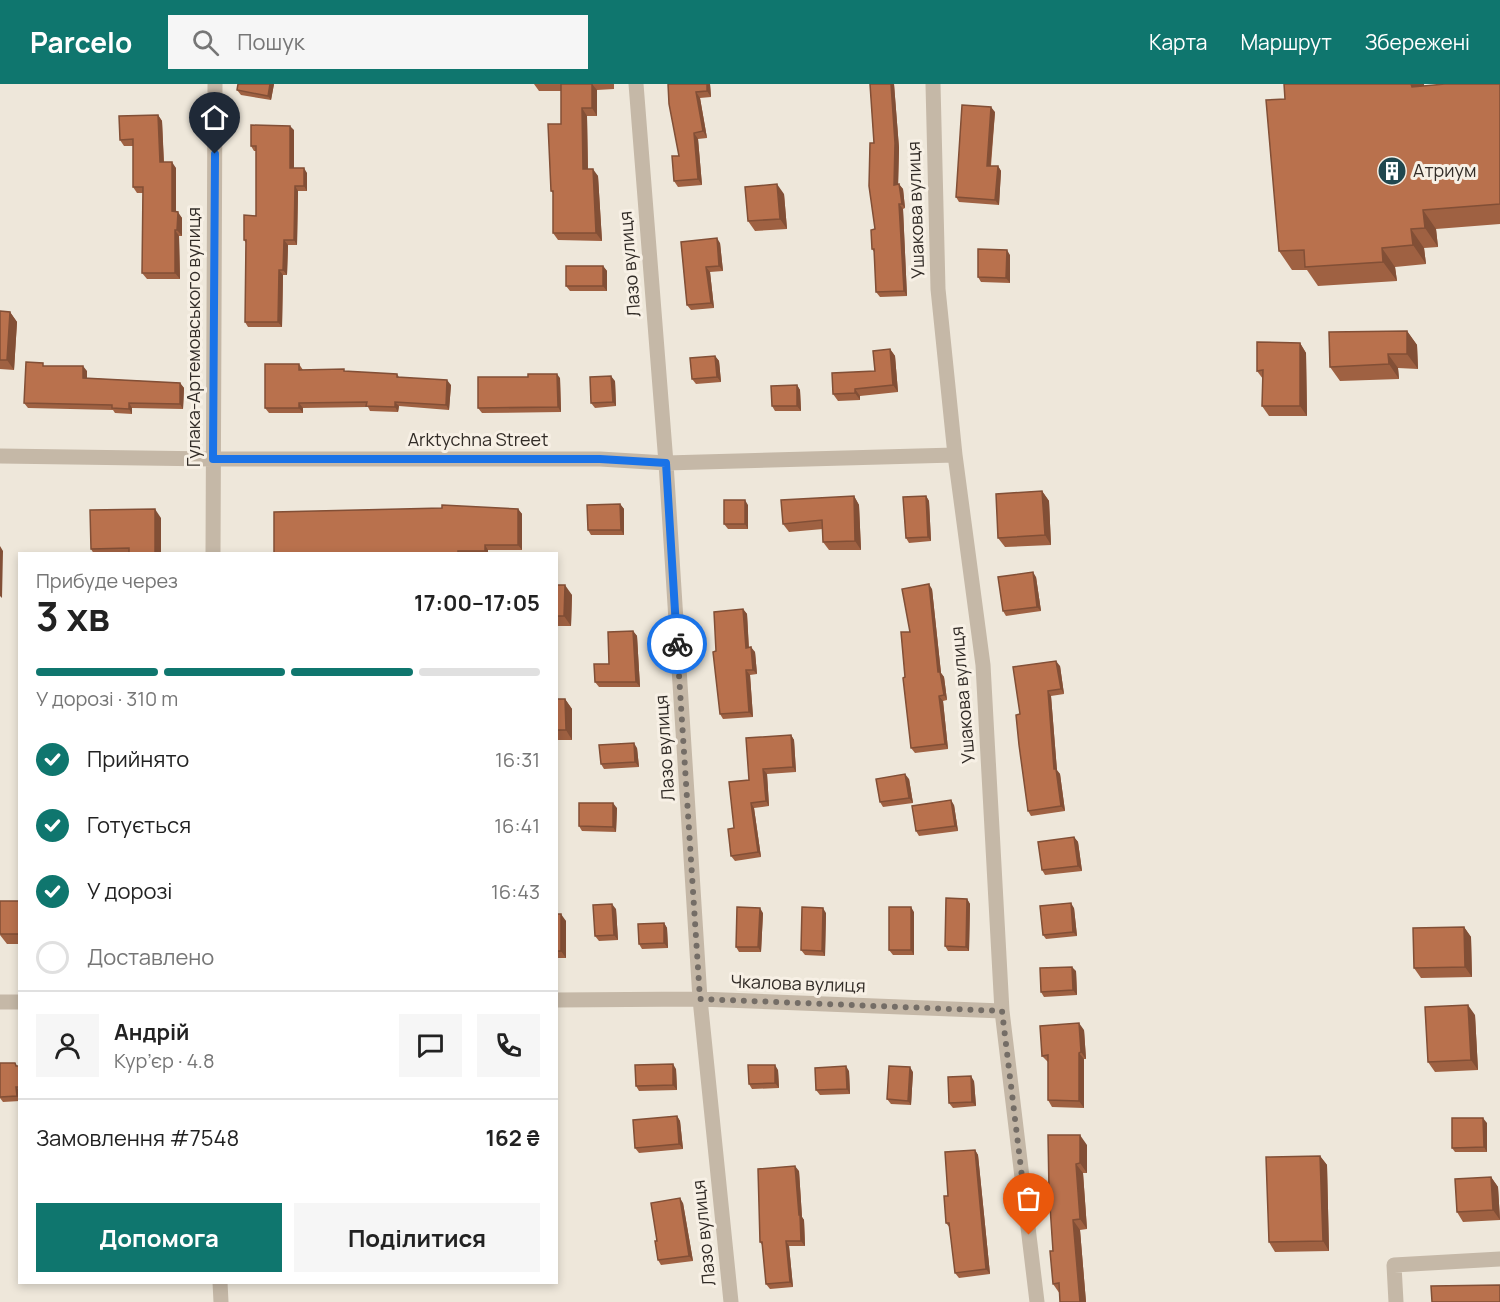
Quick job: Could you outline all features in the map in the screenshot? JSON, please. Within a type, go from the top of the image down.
[{"type":"street","name":"Гулака-Артемовського вулиця","points":[[213,552],[215,84]]},
{"type":"street","name":"Лазо вулиця","points":[[636,84],[666,463],[700,999],[731,1302]]},
{"type":"street","name":"Ушакова вулиця","points":[[933,84],[938,289],[956,455],[983,665],[1002,1011],[1036,1302]]},
{"type":"street","name":"Arktychna Street","points":[[0,456],[213,459],[600,459],[666,463],[956,455]]},
{"type":"street","name":"Чкалова вулиця","points":[[558,999],[700,999],[1002,1011]]},
{"type":"street","points":[[0,1002],[18,1002]]},
{"type":"street","points":[[1396,1302],[1394,1265],[1500,1259]]},
{"type":"street","points":[[220,1284],[221,1302]]},
{"type":"building","points":[[238,84],[270,84],[268,96],[237,90]]},
{"type":"building","points":[[561,84],[592,84],[592,108],[582,108],[583,169],[593,169],[596,233],[553,233],[553,191],[551,191],[548,124],[561,124]]},
{"type":"building","points":[[668,84],[707,84],[707,91],[696,92],[703,131],[694,133],[698,179],[674,181],[672,156],[679,156],[669,104]]},
{"type":"building","points":[[870,84],[891,84],[895,143],[894,185],[899,184],[902,204],[899,204],[904,291],[876,292],[871,230],[875,229],[869,186],[870,143],[874,143]]},
{"type":"building","name":"Атриум","points":[[1284,84],[1411,84],[1412,87],[1445,84],[1500,84],[1500,204],[1423,210],[1425,228],[1411,229],[1413,245],[1382,248],[1383,262],[1305,267],[1304,250],[1279,251],[1266,100],[1285,99]]},
{"type":"building","points":[[962,105],[991,107],[987,166],[998,166],[995,200],[956,197]]},
{"type":"building","points":[[158,115],[160,162],[172,162],[172,211],[178,212],[177,230],[175,230],[175,273],[142,273],[143,187],[133,187],[133,139],[120,140],[119,116]]},
{"type":"building","points":[[251,125],[290,126],[290,168],[304,168],[304,186],[295,186],[294,240],[284,240],[283,270],[279,270],[278,322],[245,322],[244,215],[256,216],[256,146],[251,146]]},
{"type":"building","points":[[777,184],[780,219],[748,221],[745,187]]},
{"type":"building","points":[[717,238],[719,266],[706,267],[711,303],[687,305],[681,242]]},
{"type":"building","points":[[978,249],[1007,250],[1006,278],[978,277]]},
{"type":"building","points":[[566,266],[603,266],[603,286],[566,286]]},
{"type":"building","points":[[0,311],[10,312],[7,360],[0,360]]},
{"type":"building","points":[[1407,331],[1407,354],[1388,354],[1389,364],[1330,367],[1329,332]]},
{"type":"building","points":[[1257,342],[1300,343],[1300,406],[1262,406],[1263,370],[1257,371]]},
{"type":"building","points":[[890,349],[893,385],[855,389],[855,393],[833,394],[832,373],[875,371],[873,351]]},
{"type":"building","points":[[715,356],[717,377],[692,379],[690,358]]},
{"type":"building","points":[[26,362],[43,363],[43,366],[83,366],[83,378],[180,383],[180,404],[129,403],[129,409],[112,408],[112,405],[24,403]]},
{"type":"building","points":[[265,364],[299,364],[299,370],[344,369],[344,371],[397,374],[397,377],[447,380],[446,405],[395,402],[395,407],[366,406],[367,402],[299,403],[299,408],[265,408]]},
{"type":"building","points":[[528,374],[557,374],[558,407],[478,408],[478,377],[528,377]]},
{"type":"building","points":[[611,376],[613,402],[591,403],[590,377]]},
{"type":"building","points":[[797,385],[797,406],[772,406],[771,386]]},
{"type":"building","points":[[1042,491],[1045,535],[998,538],[996,494]]},
{"type":"building","points":[[854,496],[855,541],[823,542],[822,520],[783,524],[781,500]]},
{"type":"building","points":[[926,496],[928,537],[906,538],[903,497]]},
{"type":"building","points":[[724,500],[745,500],[745,524],[724,524]]},
{"type":"building","points":[[620,504],[621,530],[588,530],[587,505]]},
{"type":"building","points":[[442,505],[518,509],[518,545],[485,545],[485,551],[458,552],[274,552],[274,512],[442,508]]},
{"type":"building","points":[[155,509],[155,552],[129,552],[129,548],[91,549],[90,510]]},
{"type":"building","points":[[1033,572],[1037,607],[1003,611],[998,577]]},
{"type":"building","points":[[929,584],[938,672],[940,672],[944,695],[939,696],[945,744],[911,748],[903,678],[905,677],[901,632],[910,632],[902,589]]},
{"type":"building","points":[[558,585],[565,585],[564,616],[558,616]]},
{"type":"building","points":[[743,609],[746,648],[751,647],[753,670],[746,670],[749,712],[720,714],[713,652],[716,651],[714,612]]},
{"type":"building","points":[[633,631],[636,682],[595,682],[594,664],[609,664],[608,632]]},
{"type":"building","points":[[1056,661],[1061,689],[1048,691],[1054,769],[1056,769],[1061,806],[1028,811],[1019,745],[1016,715],[1020,714],[1013,667]]},
{"type":"building","points":[[558,699],[565,699],[566,730],[558,730]]},
{"type":"building","points":[[791,735],[793,767],[763,769],[766,801],[751,803],[758,852],[731,856],[728,829],[734,828],[729,782],[749,780],[746,738]]},
{"type":"building","points":[[634,743],[635,762],[601,764],[599,745]]},
{"type":"building","points":[[905,774],[909,798],[880,802],[876,779]]},
{"type":"building","points":[[951,800],[955,826],[916,831],[912,806]]},
{"type":"building","points":[[579,803],[613,803],[613,827],[579,826]]},
{"type":"building","points":[[1074,837],[1078,866],[1042,870],[1038,842]]},
{"type":"building","points":[[946,898],[967,899],[966,947],[945,946]]},
{"type":"building","points":[[0,901],[18,901],[18,934],[0,934]]},
{"type":"building","points":[[1071,903],[1073,932],[1043,935],[1040,906]]},
{"type":"building","points":[[612,904],[614,935],[595,936],[593,905]]},
{"type":"building","points":[[737,907],[760,908],[758,947],[736,947]]},
{"type":"building","points":[[802,907],[823,908],[822,951],[801,950]]},
{"type":"building","points":[[889,907],[911,907],[911,950],[889,950]]},
{"type":"building","points":[[558,914],[561,914],[561,951],[558,951]]},
{"type":"building","points":[[664,923],[664,943],[639,944],[638,924]]},
{"type":"building","points":[[1464,927],[1465,967],[1414,968],[1413,928]]},
{"type":"building","points":[[1072,967],[1073,990],[1041,992],[1040,968]]},
{"type":"building","points":[[1468,1005],[1471,1060],[1428,1062],[1425,1007]]},
{"type":"building","points":[[1079,1023],[1081,1052],[1079,1053],[1079,1101],[1048,1100],[1048,1055],[1042,1056],[1040,1026]]},
{"type":"building","points":[[0,1063],[15,1063],[18,1066],[17,1096],[0,1097]]},
{"type":"building","points":[[673,1064],[673,1085],[636,1086],[635,1065]]},
{"type":"building","points":[[748,1065],[775,1065],[775,1083],[749,1084]]},
{"type":"building","points":[[846,1066],[847,1089],[816,1090],[815,1068]]},
{"type":"building","points":[[889,1066],[910,1067],[908,1101],[887,1099]]},
{"type":"building","points":[[971,1076],[972,1102],[949,1103],[948,1077]]},
{"type":"building","points":[[677,1116],[679,1144],[635,1148],[633,1120]]},
{"type":"building","points":[[1452,1118],[1483,1118],[1484,1147],[1452,1148]]},
{"type":"building","points":[[1048,1135],[1080,1135],[1080,1163],[1076,1164],[1080,1219],[1073,1220],[1080,1302],[1060,1302],[1059,1283],[1053,1284],[1050,1251],[1053,1251]]},
{"type":"building","points":[[975,1150],[986,1269],[955,1273],[949,1223],[946,1223],[944,1196],[948,1196],[945,1152]]},
{"type":"building","points":[[1320,1156],[1323,1241],[1269,1242],[1266,1157]]},
{"type":"building","points":[[795,1166],[801,1241],[786,1241],[790,1282],[766,1284],[762,1242],[760,1242],[758,1169]]},
{"type":"building","points":[[1491,1177],[1493,1210],[1457,1212],[1455,1179]]},
{"type":"building","points":[[680,1198],[689,1256],[658,1260],[651,1203]]},
{"type":"building","points":[[1500,1285],[1500,1302],[1432,1302],[1431,1286]]},
{"type":"way so far","points":[[677,644],[700,999],[1002,1011],[1029,1235]]},
{"type":"place","name":"Атриум","points":[[1392,171]]},
{"type":"route","points":[[215,154],[213,459],[600,459],[666,463],[677,644]]}]
